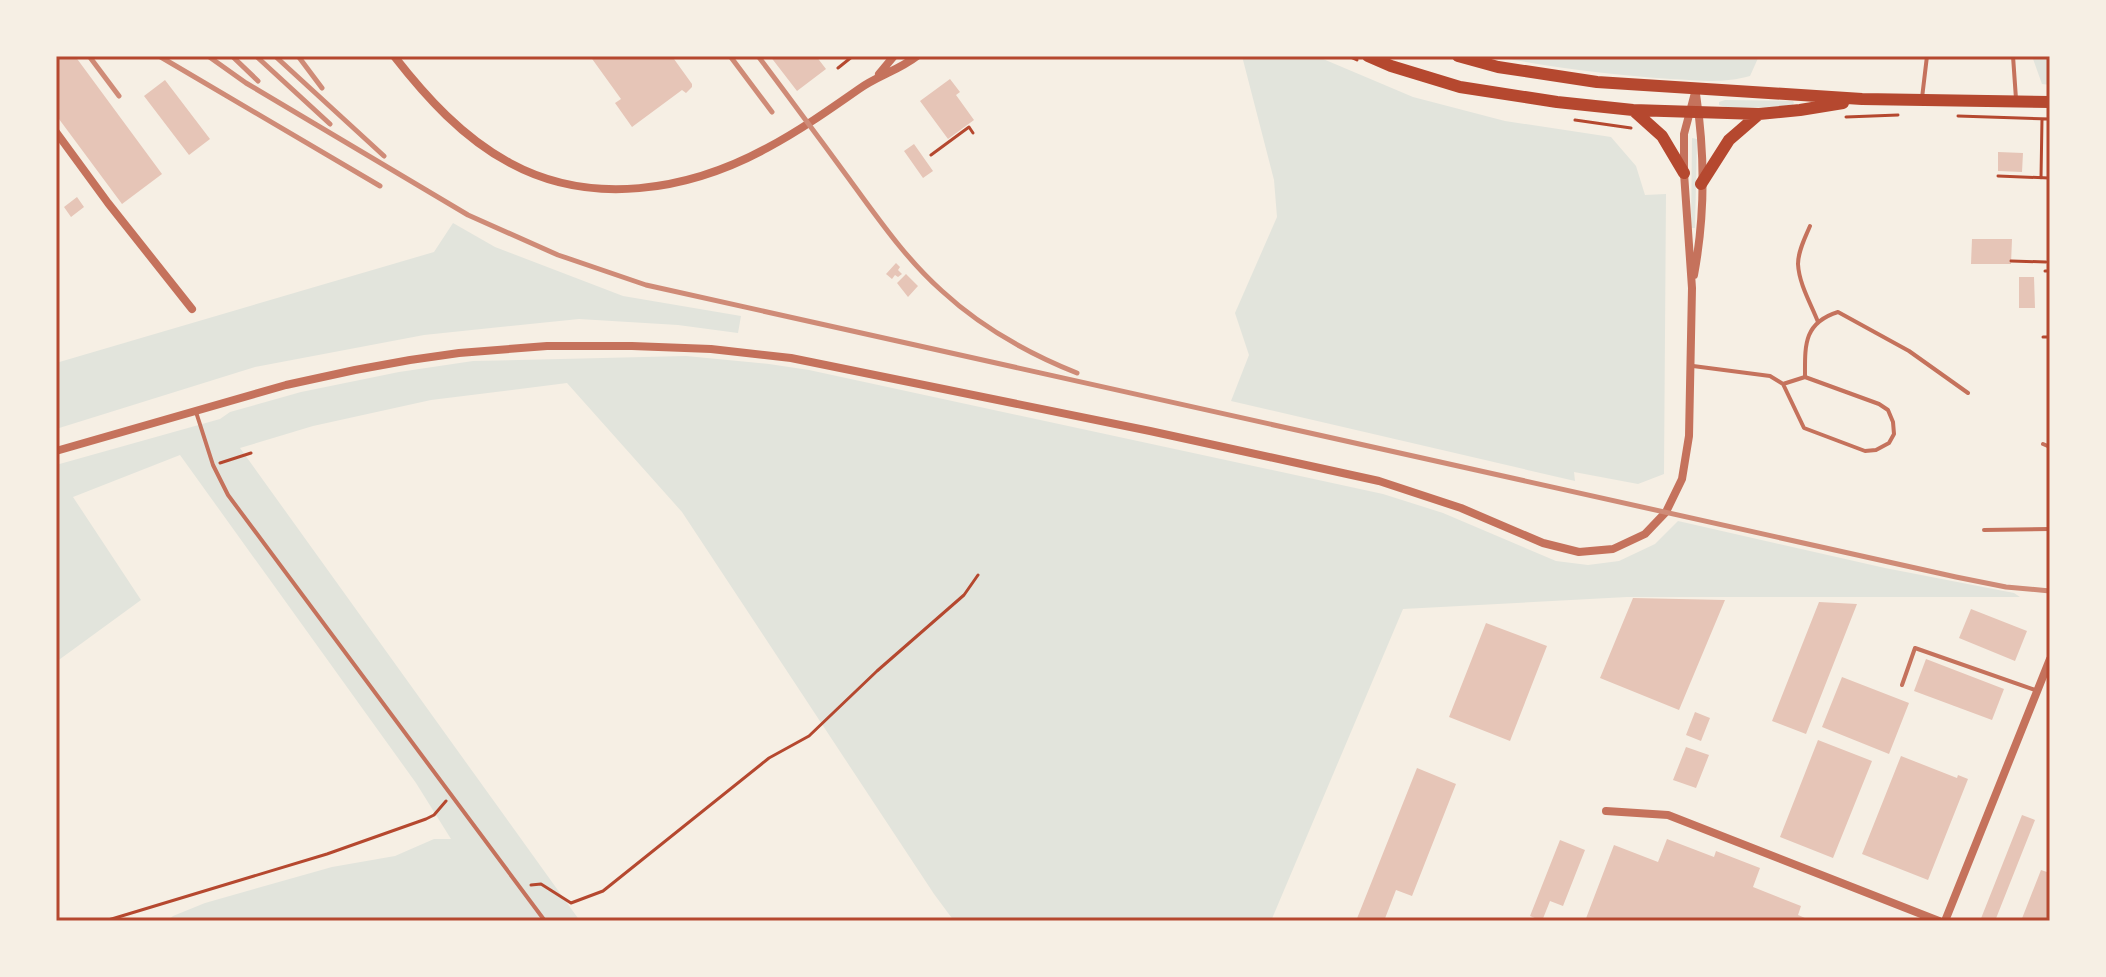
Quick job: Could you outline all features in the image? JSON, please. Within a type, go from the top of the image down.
[{"type":"main road","points":[[1368,56],[1460,87],[1633,110],[1759,114],[1862,99]]},
{"type":"main road","points":[[1458,56],[1498,67],[1597,82],[1862,99],[2050,102]]},
{"type":"main road","points":[[1633,110],[1662,136],[1684,173]]},
{"type":"main road","points":[[1701,184],[1729,140],[1759,114]]},
{"type":"street","points":[[394,56],[450,119],[510,163],[546,179],[578,187],[627,190],[683,182],[728,167],[766,149],[875,77],[917,56]]},
{"type":"street","points":[[875,77],[894,56]]},
{"type":"street","points":[[56,451],[286,385],[459,353],[547,346],[711,349],[791,358],[1379,481],[1461,508],[1543,543],[1579,552],[1613,549],[1645,534],[1666,512],[1682,479],[1689,436],[1692,288],[1684,134],[1694,113],[1696,89]]},
{"type":"street","points":[[1692,288],[1701,235],[1703,136],[1694,113]]},
{"type":"street","points":[[56,132],[192,309]]},
{"type":"street","points":[[1945,921],[2050,659]]},
{"type":"street","points":[[1606,811],[1668,815],[1939,921]]},
{"type":"lane","points":[[1921,101],[1927,56]]},
{"type":"lane","points":[[2013,56],[2016,102]]},
{"type":"lane","points":[[1810,226],[1798,265],[1818,322]]},
{"type":"lane","points":[[1805,377],[1805,346],[1811,328],[1825,316],[1838,312],[1909,351],[1968,393]]},
{"type":"lane","points":[[1690,365],[1770,376],[1783,384],[1804,428],[1865,451],[1876,450],[1889,443],[1894,434],[1888,410],[1879,404],[1805,377],[1783,384]]},
{"type":"lane","points":[[196,412],[213,465],[228,495],[545,921]]},
{"type":"lane","points":[[2043,444],[2050,447]]},
{"type":"lane","points":[[1984,530],[2050,529]]},
{"type":"lane","points":[[1902,685],[1915,648],[2037,691]]},
{"type":"path","points":[[838,68],[853,56]]},
{"type":"path","points":[[1835,118],[1908,115]]},
{"type":"path","points":[[1952,116],[2050,119]]},
{"type":"path","points":[[2041,178],[2042,119]]},
{"type":"path","points":[[931,155],[969,127],[973,133]]},
{"type":"path","points":[[1998,176],[2049,178]]},
{"type":"path","points":[[2011,261],[2046,262]]},
{"type":"path","points":[[2043,337],[2050,337]]},
{"type":"path","points":[[213,465],[251,453]]},
{"type":"path","points":[[519,887],[541,884],[571,903],[603,891],[769,758],[809,736],[964,595],[978,575]]},
{"type":"path","points":[[105,921],[312,859],[426,819],[434,815],[451,796]]},
{"type":"shaded area","points":[[1242,56],[1316,56],[1413,97],[1505,121],[1611,137],[1636,166],[1645,195],[1666,194],[1664,474],[1638,484],[1574,472],[1575,481],[1231,401],[1249,355],[1235,313],[1277,217],[1274,180]]},
{"type":"shaded area","points":[[1494,56],[1759,56],[1750,76],[1710,81],[1604,73]]},
{"type":"shaded area","points":[[2032,56],[2049,56],[2050,85],[2042,84]]},
{"type":"shaded area","points":[[1725,100],[1794,103],[1792,106],[1730,108],[1719,105]]},
{"type":"shaded area","points":[[1692,138],[1697,139],[1695,228],[1691,228]]},
{"type":"shaded area","points":[[453,223],[495,247],[623,296],[741,316],[738,333],[678,325],[579,319],[424,335],[255,367],[56,429],[56,363],[434,252]]},
{"type":"shaded area","points":[[686,356],[809,370],[1383,494],[1443,513],[1556,561],[1588,565],[1619,561],[1655,544],[1678,521],[1885,568],[2014,593],[2020,597],[1627,597],[1403,609],[1271,921],[954,921],[682,512],[567,383],[431,400],[313,426],[240,448],[580,921],[167,921],[205,903],[332,867],[395,856],[434,839],[451,839],[416,783],[180,455],[73,497],[141,600],[56,662],[56,465],[220,419],[230,412],[301,392],[399,372],[473,361]]},
{"type":"building","points":[[56,56],[75,56],[162,174],[122,204],[56,115]]},
{"type":"building","points":[[590,56],[669,56],[692,87],[686,93],[682,90],[632,127],[615,103],[621,99]]},
{"type":"building","points":[[770,56],[816,56],[826,69],[797,91]]},
{"type":"building","points":[[950,79],[960,92],[956,95],[974,120],[948,139],[920,101]]},
{"type":"building","points":[[165,80],[210,139],[189,155],[144,96]]},
{"type":"building","points":[[914,144],[933,171],[923,178],[904,151]]},
{"type":"building","points":[[1998,152],[2023,153],[2022,172],[1998,171]]},
{"type":"building","points":[[77,197],[84,207],[71,217],[64,207]]},
{"type":"building","points":[[1972,239],[2012,239],[2011,264],[1971,264]]},
{"type":"building","points":[[896,263],[902,274],[892,279],[886,274]]},
{"type":"building","points":[[906,274],[918,286],[908,297],[897,283]]},
{"type":"building","points":[[2019,277],[2034,277],[2035,308],[2019,308]]},
{"type":"building","points":[[1633,598],[1725,600],[1679,710],[1600,678]]},
{"type":"building","points":[[1819,602],[1857,604],[1806,734],[1772,721]]},
{"type":"building","points":[[1971,609],[2027,631],[2015,661],[1959,638]]},
{"type":"building","points":[[1486,623],[1547,646],[1510,741],[1449,717]]},
{"type":"building","points":[[1926,659],[2004,689],[1992,720],[1914,691]]},
{"type":"building","points":[[1842,677],[1909,703],[1889,754],[1822,727]]},
{"type":"building","points":[[1695,712],[1710,718],[1701,741],[1686,735]]},
{"type":"building","points":[[1818,740],[1872,761],[1833,858],[1780,837]]},
{"type":"building","points":[[1686,747],[1709,755],[1696,788],[1673,780]]},
{"type":"building","points":[[1901,756],[1957,778],[1958,775],[1968,779],[1928,880],[1862,854]]},
{"type":"building","points":[[1417,768],[1456,784],[1412,896],[1396,890],[1384,921],[1356,921]]},
{"type":"building","points":[[2022,815],[2035,820],[1995,921],[1980,921]]},
{"type":"building","points":[[1667,839],[1714,857],[1716,851],[1760,868],[1753,887],[1801,906],[1798,915],[1812,921],[1585,921],[1614,845],[1658,862]]},
{"type":"building","points":[[1560,840],[1585,850],[1563,906],[1550,901],[1542,921],[1530,916]]},
{"type":"building","points":[[2041,870],[2050,873],[2050,921],[2021,921]]},
{"type":"railway","points":[[89,56],[119,96]]},
{"type":"railway","points":[[159,56],[380,186]]},
{"type":"railway","points":[[208,56],[246,83],[468,215],[558,255],[646,285],[1956,577],[2006,587],[2050,591]]},
{"type":"railway","points":[[232,56],[258,81]]},
{"type":"railway","points":[[256,56],[330,124]]},
{"type":"railway","points":[[275,56],[384,156]]},
{"type":"railway","points":[[298,56],[322,88]]},
{"type":"railway","points":[[730,56],[772,112]]},
{"type":"railway","points":[[758,56],[884,226],[929,279],[989,327],[1040,357],[1077,373]]}]
